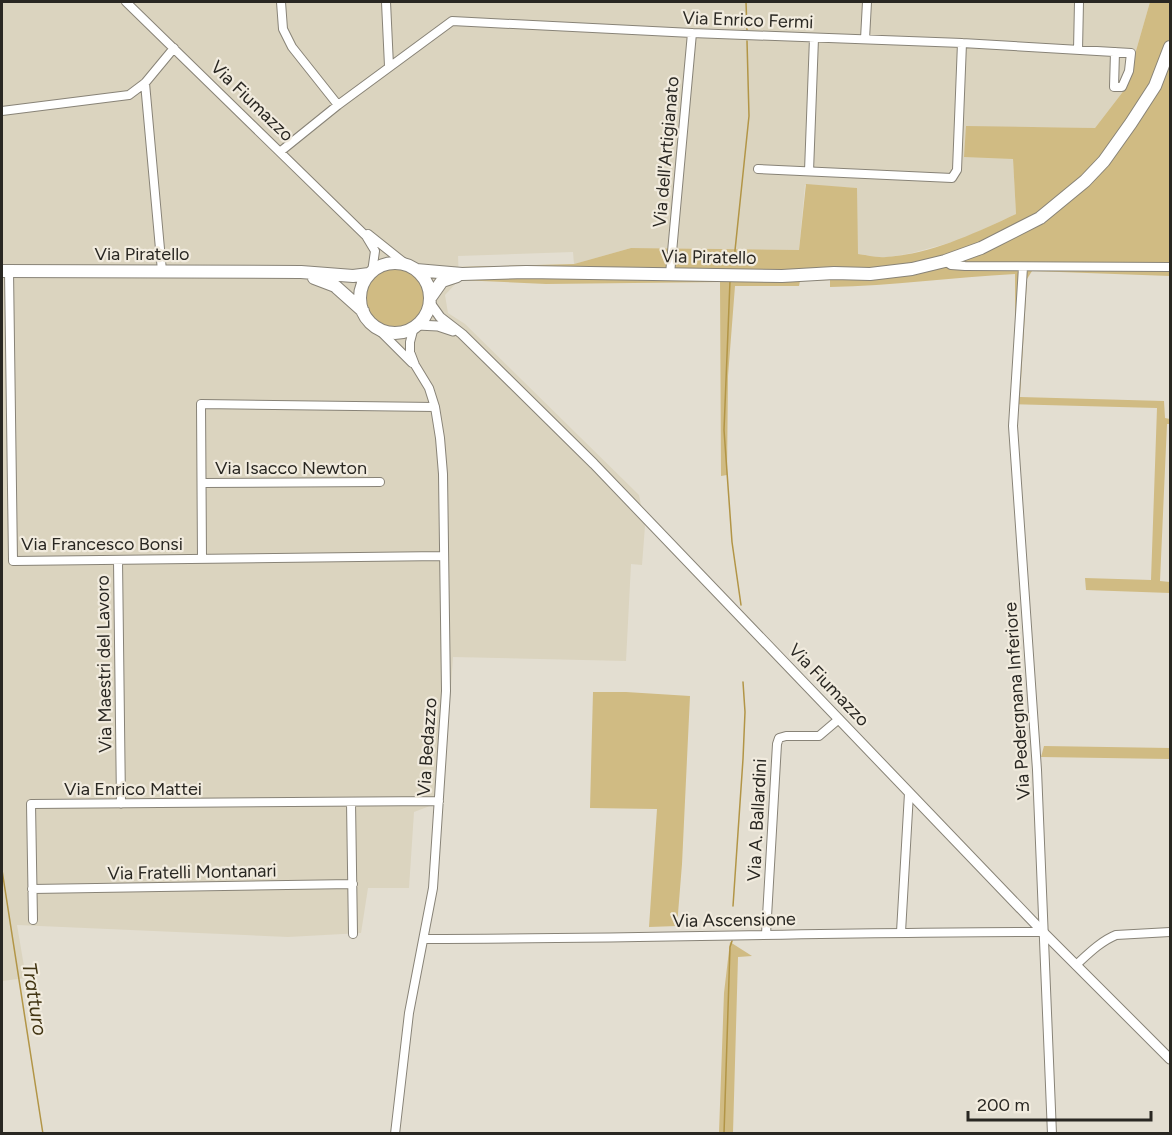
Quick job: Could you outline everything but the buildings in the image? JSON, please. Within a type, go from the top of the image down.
[{"type":"main road","name":"Via Piratello","points":[[412,267],[470,274],[870,274],[945,261],[981,248],[1040,218],[1085,181],[1104,161],[1155,86],[1170,47]]},
{"type":"main road","points":[[400,263],[412,267],[425,279],[430,300],[428,311],[416,326],[404,332],[393,333],[377,328],[363,311],[362,288],[371,273],[385,264],[400,263]]},
{"type":"main road","name":"Via Piratello","points":[[5,271],[371,273]]},
{"type":"main road","name":"Via Piratello","points":[[283,273],[327,282],[345,294],[363,311]]},
{"type":"main road","name":"Via Piratello","points":[[430,300],[442,281],[470,274]]},
{"type":"street","name":"Via Fiumazzo","points":[[126,2],[355,224],[374,248],[371,273]]},
{"type":"street","points":[[281,2],[284,29],[292,47],[338,105]]},
{"type":"street","points":[[386,2],[389,66]]},
{"type":"street","points":[[865,39],[867,2]]},
{"type":"street","points":[[1078,50],[1079,2]]},
{"type":"street","name":"Via Enrico Fermi","points":[[281,151],[389,66],[452,21],[962,43],[1115,52]]},
{"type":"street","name":"Via dell'Artigianato","points":[[670,274],[692,33]]},
{"type":"street","points":[[809,171],[814,38]]},
{"type":"street","points":[[758,169],[952,178],[957,170],[962,43]]},
{"type":"street","points":[[2,111],[123,97],[136,92],[174,48]]},
{"type":"street","points":[[1115,52],[1131,53],[1129,72],[1122,87],[1114,87],[1115,52]]},
{"type":"street","points":[[145,83],[162,271]]},
{"type":"street","name":"Via Fiumazzo","points":[[355,224],[412,267]]},
{"type":"street","name":"Via Piratello","points":[[945,261],[951,265],[1023,267],[1170,267]]},
{"type":"street","name":"Via Pedergnana Inferiore","points":[[1023,267],[1013,426],[1037,770],[1052,1134]]},
{"type":"street","name":"Via Francesco Bonsi","points":[[5,271],[13,561],[443,556]]},
{"type":"street","name":"Via Fiumazzo","points":[[430,300],[440,317],[462,334],[594,464],[1043,932],[1170,1059]]},
{"type":"street","name":"Via Fiumazzo","points":[[416,326],[438,326],[462,334]]},
{"type":"street","name":"Via Bedazzo","points":[[395,1134],[410,1013],[433,888],[446,691],[443,474],[435,407],[429,388],[415,365],[409,346],[416,326]]},
{"type":"street","name":"Via Bedazzo","points":[[377,328],[415,365]]},
{"type":"street","points":[[202,559],[201,404],[435,407]]},
{"type":"street","name":"Via Isacco Newton","points":[[202,483],[380,482]]},
{"type":"street","name":"Via Maestri del Lavoro","points":[[118,560],[121,804]]},
{"type":"street","name":"Via A. Ballardini","points":[[766,934],[777,744],[780,738],[786,736],[819,736],[839,719]]},
{"type":"street","points":[[901,933],[909,793]]},
{"type":"street","name":"Via Enrico Mattei","points":[[33,920],[31,804],[439,801]]},
{"type":"street","points":[[351,802],[353,934]]},
{"type":"street","name":"Via Fratelli Montanari","points":[[32,889],[353,884]]},
{"type":"street","name":"Via Ascensione","points":[[425,939],[1043,932]]},
{"type":"street","points":[[1076,965],[1108,938],[1116,935],[1170,932]]},
{"type":"shaded area","points":[[2,2],[1150,2],[1125,89],[1095,128],[1019,127],[1013,159],[1016,214],[960,240],[884,258],[857,254],[857,188],[805,185],[799,250],[631,248],[574,264],[573,252],[458,256],[459,280],[445,295],[448,313],[465,324],[639,495],[645,526],[642,565],[631,564],[626,661],[453,657],[443,801],[414,812],[409,888],[368,888],[361,933],[288,937],[17,925],[26,978],[2,981]]},
{"type":"shaded area","points":[[1150,2],[1170,2],[1170,276],[1032,271],[1027,279],[1020,397],[1164,401],[1165,418],[1170,419],[1170,424],[1167,424],[1160,581],[1170,582],[1170,593],[1086,590],[1085,578],[1151,580],[1157,408],[1011,404],[1015,347],[1015,274],[830,287],[830,280],[800,281],[799,286],[735,286],[728,376],[727,475],[721,476],[720,282],[546,284],[459,280],[458,267],[574,264],[631,248],[799,250],[806,184],[857,188],[858,254],[876,257],[903,255],[937,247],[969,235],[1016,214],[1013,159],[964,157],[966,126],[1095,128],[1125,89]]},
{"type":"shaded area","points":[[395,267],[412,272],[417,276],[421,281],[426,298],[421,315],[417,320],[412,324],[395,329],[378,324],[373,320],[369,315],[364,298],[369,281],[373,276],[378,272]]},
{"type":"shaded area","points":[[593,692],[690,696],[677,926],[649,927],[657,809],[590,808]]},
{"type":"shaded area","points":[[1044,746],[1170,748],[1170,759],[1041,757]]},
{"type":"shaded area","points":[[730,942],[752,956],[738,957],[733,1133],[719,1133],[724,993]]},
{"type":"waterway","points":[[746,2],[747,30]]},
{"type":"waterway","points":[[734,260],[749,116],[747,41]]},
{"type":"waterway","points":[[730,281],[724,430],[732,542],[741,605]]},
{"type":"waterway","points":[[733,906],[743,759],[745,712],[743,682]]},
{"type":"waterway","name":"Tratturo","points":[[2,870],[43,1134]]},
{"type":"waterway","points":[[724,1134],[732,941]]}]
